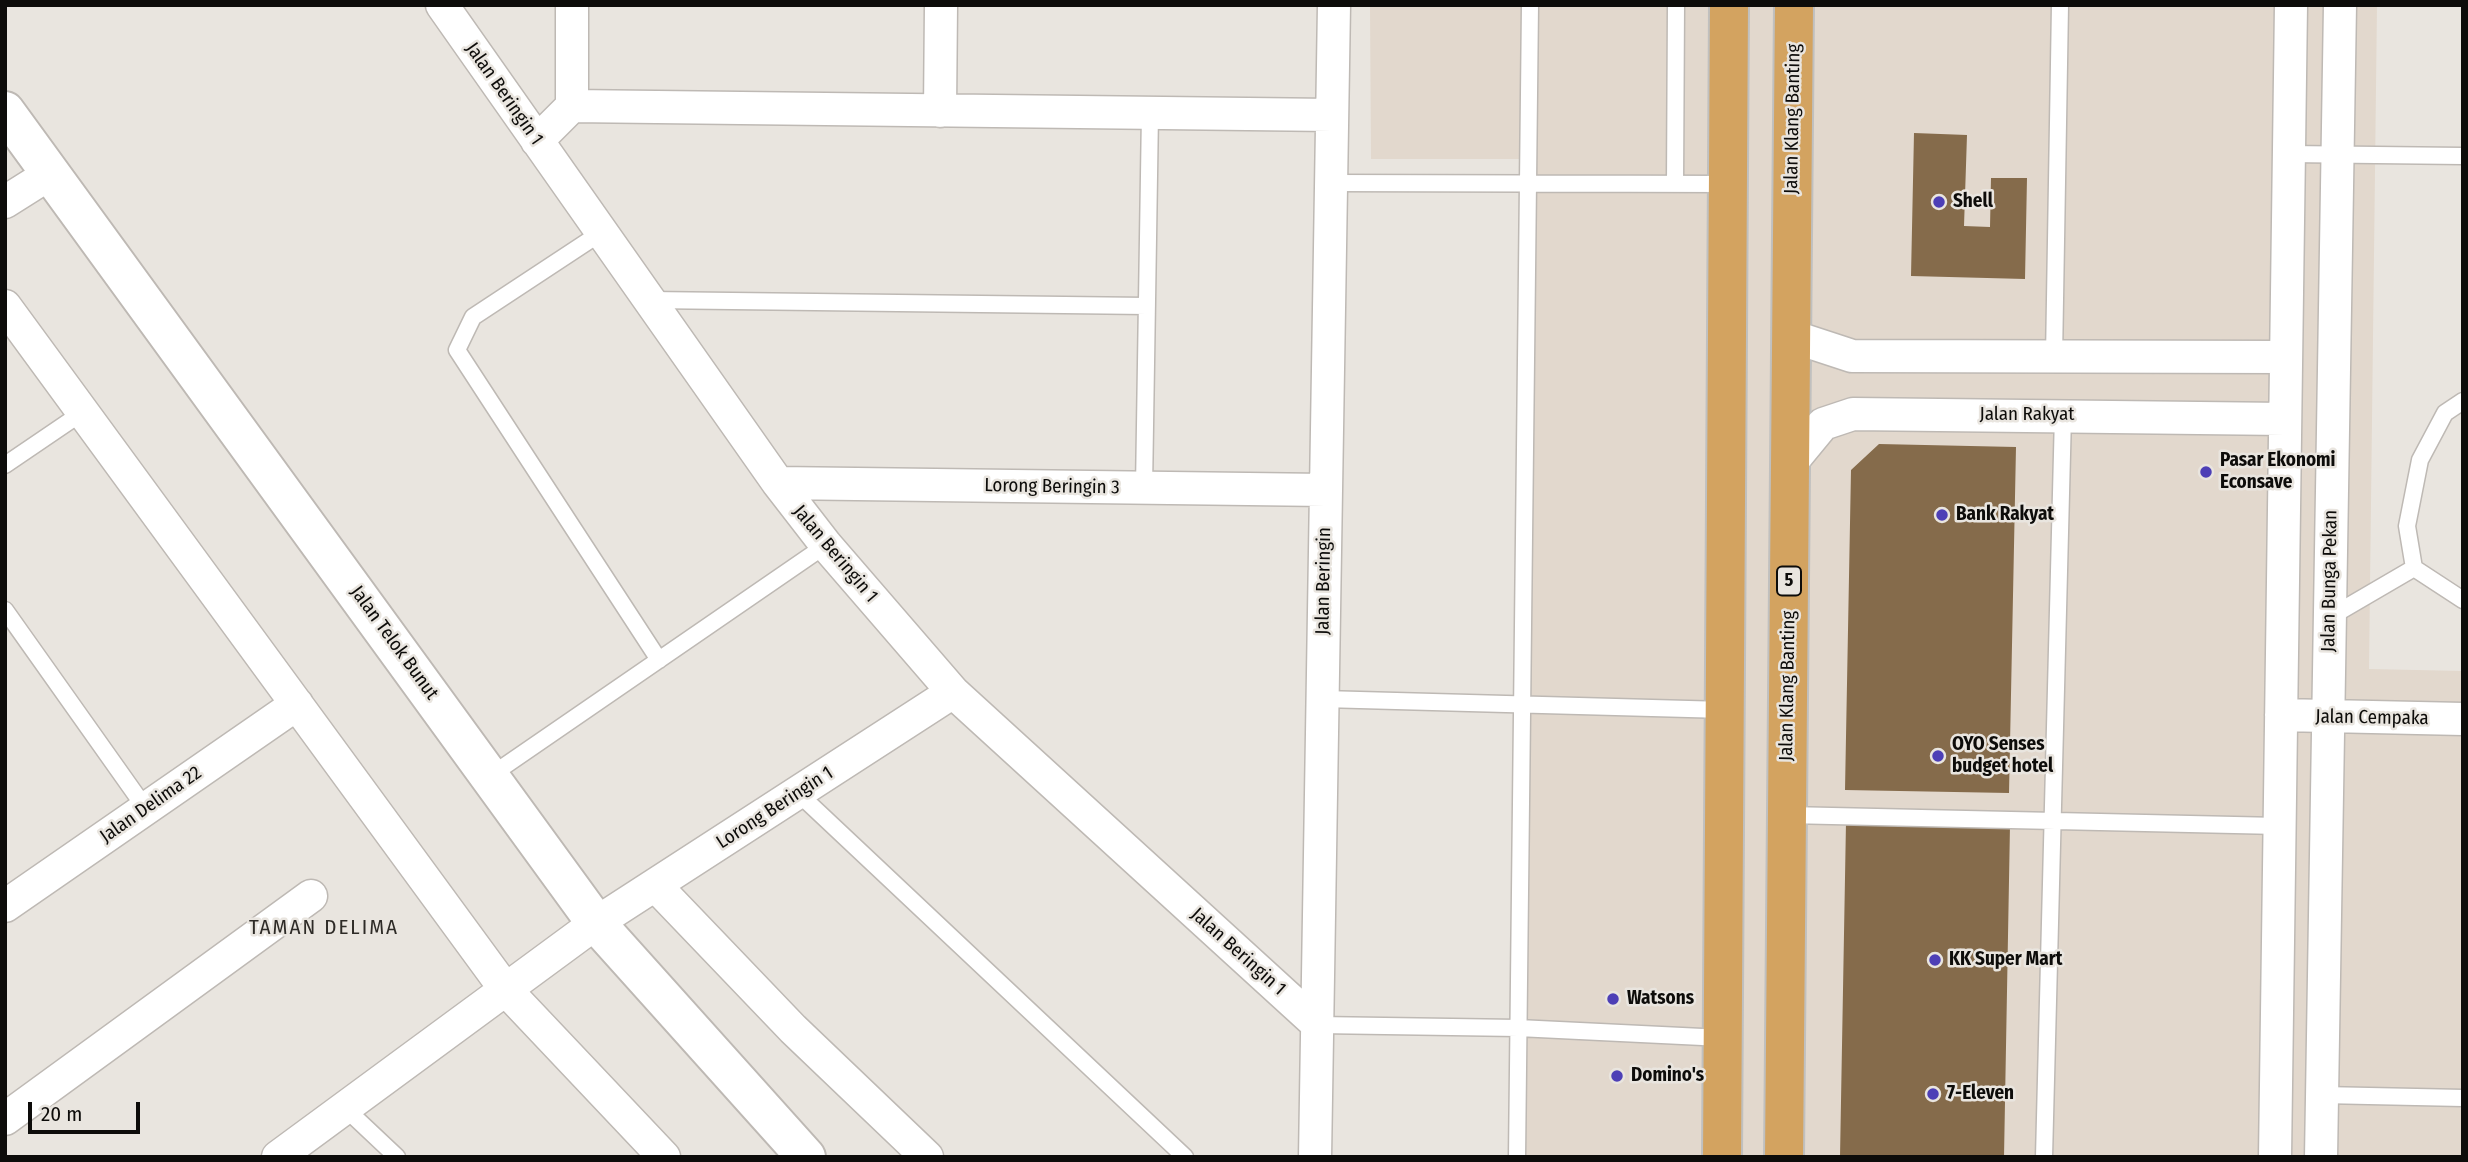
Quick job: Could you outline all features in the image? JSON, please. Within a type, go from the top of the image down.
[{"type":"highway","points":[[1722,1157],[1729,5]]},
{"type":"highway","name":"Jalan Klang Banting","points":[[1784,1157],[1794,5]]},
{"type":"street","name":"Jalan Beringin 1","points":[[442,5],[778,483],[826,545],[953,692],[1318,1025]]},
{"type":"street","points":[[537,141],[572,106],[572,5]]},
{"type":"street","points":[[940,111],[941,5]]},
{"type":"street","name":"Jalan Beringin","points":[[1315,1157],[1334,5]]},
{"type":"street","points":[[2275,1157],[2291,5]]},
{"type":"street","name":"Jalan Bunga Pekan","points":[[2321,1157],[2340,5]]},
{"type":"street","points":[[572,106],[1332,115]]},
{"type":"street","name":"Jalan Telok Bunut","points":[[5,111],[596,923],[793,1152]]},
{"type":"street","points":[[5,202],[51,173]]},
{"type":"street","points":[[5,306],[506,990],[664,1157]]},
{"type":"street","points":[[1791,336],[1852,356],[2286,357]]},
{"type":"street","name":"Jalan Rakyat","points":[[1790,464],[1823,424],[1853,414],[2285,419]]},
{"type":"street","name":"Lorong Beringin 3","points":[[778,483],[1326,491]]},
{"type":"street","name":"Lorong Beringin 1","points":[[278,1157],[596,923],[953,692]]},
{"type":"street","name":"Jalan Delima 22","points":[[10,893],[146,808],[297,704]]},
{"type":"street","name":"Jalan Cempaka","points":[[2281,715],[2463,719]]},
{"type":"street","points":[[655,885],[793,1028],[927,1157]]},
{"type":"street","points":[[5,1119],[311,896]]},
{"type":"lane","points":[[1517,1157],[1530,5]]},
{"type":"lane","points":[[1675,184],[1676,5]]},
{"type":"lane","points":[[2053,358],[2060,5]]},
{"type":"lane","points":[[1144,488],[1150,113]]},
{"type":"lane","points":[[2289,154],[2463,156]]},
{"type":"lane","points":[[1331,183],[1729,184]]},
{"type":"lane","points":[[601,232],[473,317],[457,350],[659,660]]},
{"type":"lane","points":[[649,300],[1147,306]]},
{"type":"lane","points":[[2463,401],[2445,414],[2420,460],[2407,526],[2414,568],[2463,600]]},
{"type":"lane","points":[[5,465],[83,412]]},
{"type":"lane","points":[[2044,1157],[2063,415]]},
{"type":"lane","points":[[490,776],[826,545]]},
{"type":"lane","points":[[2330,617],[2414,568]]},
{"type":"lane","points":[[5,610],[146,808]]},
{"type":"lane","points":[[1323,699],[1725,710]]},
{"type":"lane","points":[[798,793],[1185,1157]]},
{"type":"lane","points":[[1787,815],[2280,826]]},
{"type":"lane","points":[[1318,1025],[1518,1028],[1723,1038]]},
{"type":"lane","points":[[2322,1096],[2463,1097]]},
{"type":"lane","points":[[345,1108],[397,1157]]},
{"type":"shaded area","points":[[1370,5],[2377,5],[2369,669],[2463,671],[2463,1157],[1513,1157],[1528,159],[1371,159]]},
{"type":"building","name":"Shell","points":[[1914,133],[1967,135],[1964,226],[1990,227],[1991,178],[2027,178],[2025,279],[1911,276]]},
{"type":"building","points":[[1879,444],[2016,447],[2009,793],[1845,790],[1851,470]]},
{"type":"building","points":[[1846,822],[2010,825],[2004,1157],[1840,1157]]},
{"type":"place","name":"Shell","points":[[1939,202]]},
{"type":"place","name":"Pasar Ekonomi Econsave","points":[[2206,472]]},
{"type":"place","name":"Bank Rakyat","points":[[1942,515]]},
{"type":"place","name":"OYO Senses budget hotel","points":[[1938,756]]},
{"type":"place","name":"KK Super Mart","points":[[1935,960]]},
{"type":"place","name":"Watsons","points":[[1613,999]]},
{"type":"place","name":"Domino's","points":[[1617,1076]]},
{"type":"place","name":"7-Eleven","points":[[1933,1094]]},
{"type":"district","name":"TAMAN DELIMA","points":[[324,928]]}]
